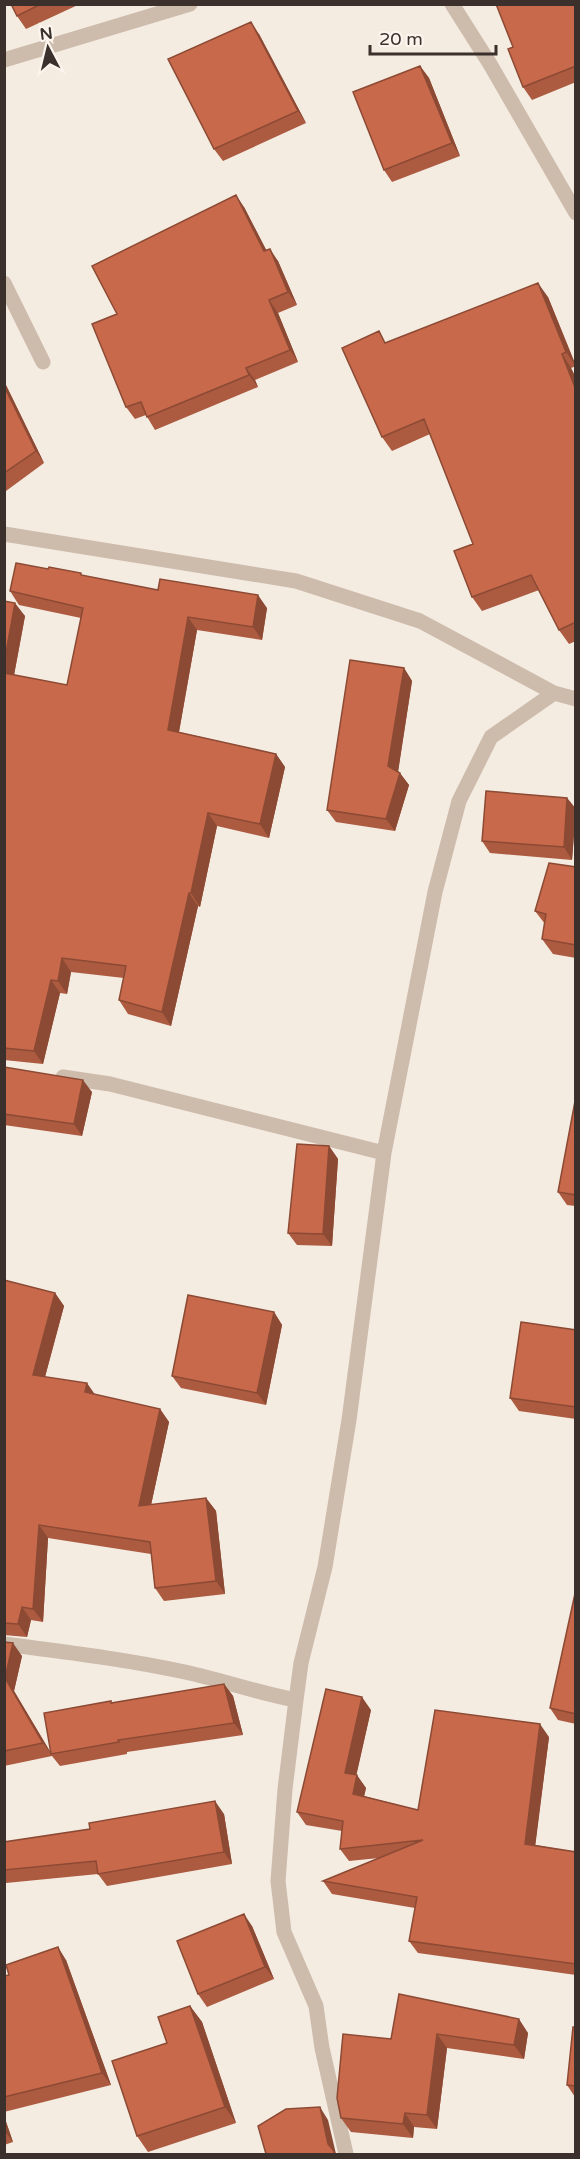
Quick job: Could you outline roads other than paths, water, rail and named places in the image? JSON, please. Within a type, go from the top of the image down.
[{"type":"street","points":[[4,60],[190,4]]},
{"type":"street","points":[[453,4],[576,213]]},
{"type":"street","points":[[4,283],[43,363]]},
{"type":"street","points":[[4,534],[296,581],[420,621],[554,693],[576,699]]},
{"type":"street","points":[[346,2154],[322,2048],[316,2006],[284,1932],[278,1881],[285,1789],[301,1663],[325,1567],[349,1420],[384,1153],[435,892],[459,801],[491,737],[554,693]]},
{"type":"street","points":[[51,1075],[110,1084],[384,1153]]},
{"type":"street","points":[[4,1644],[122,1660],[188,1672],[265,1694],[296,1700]]}]
